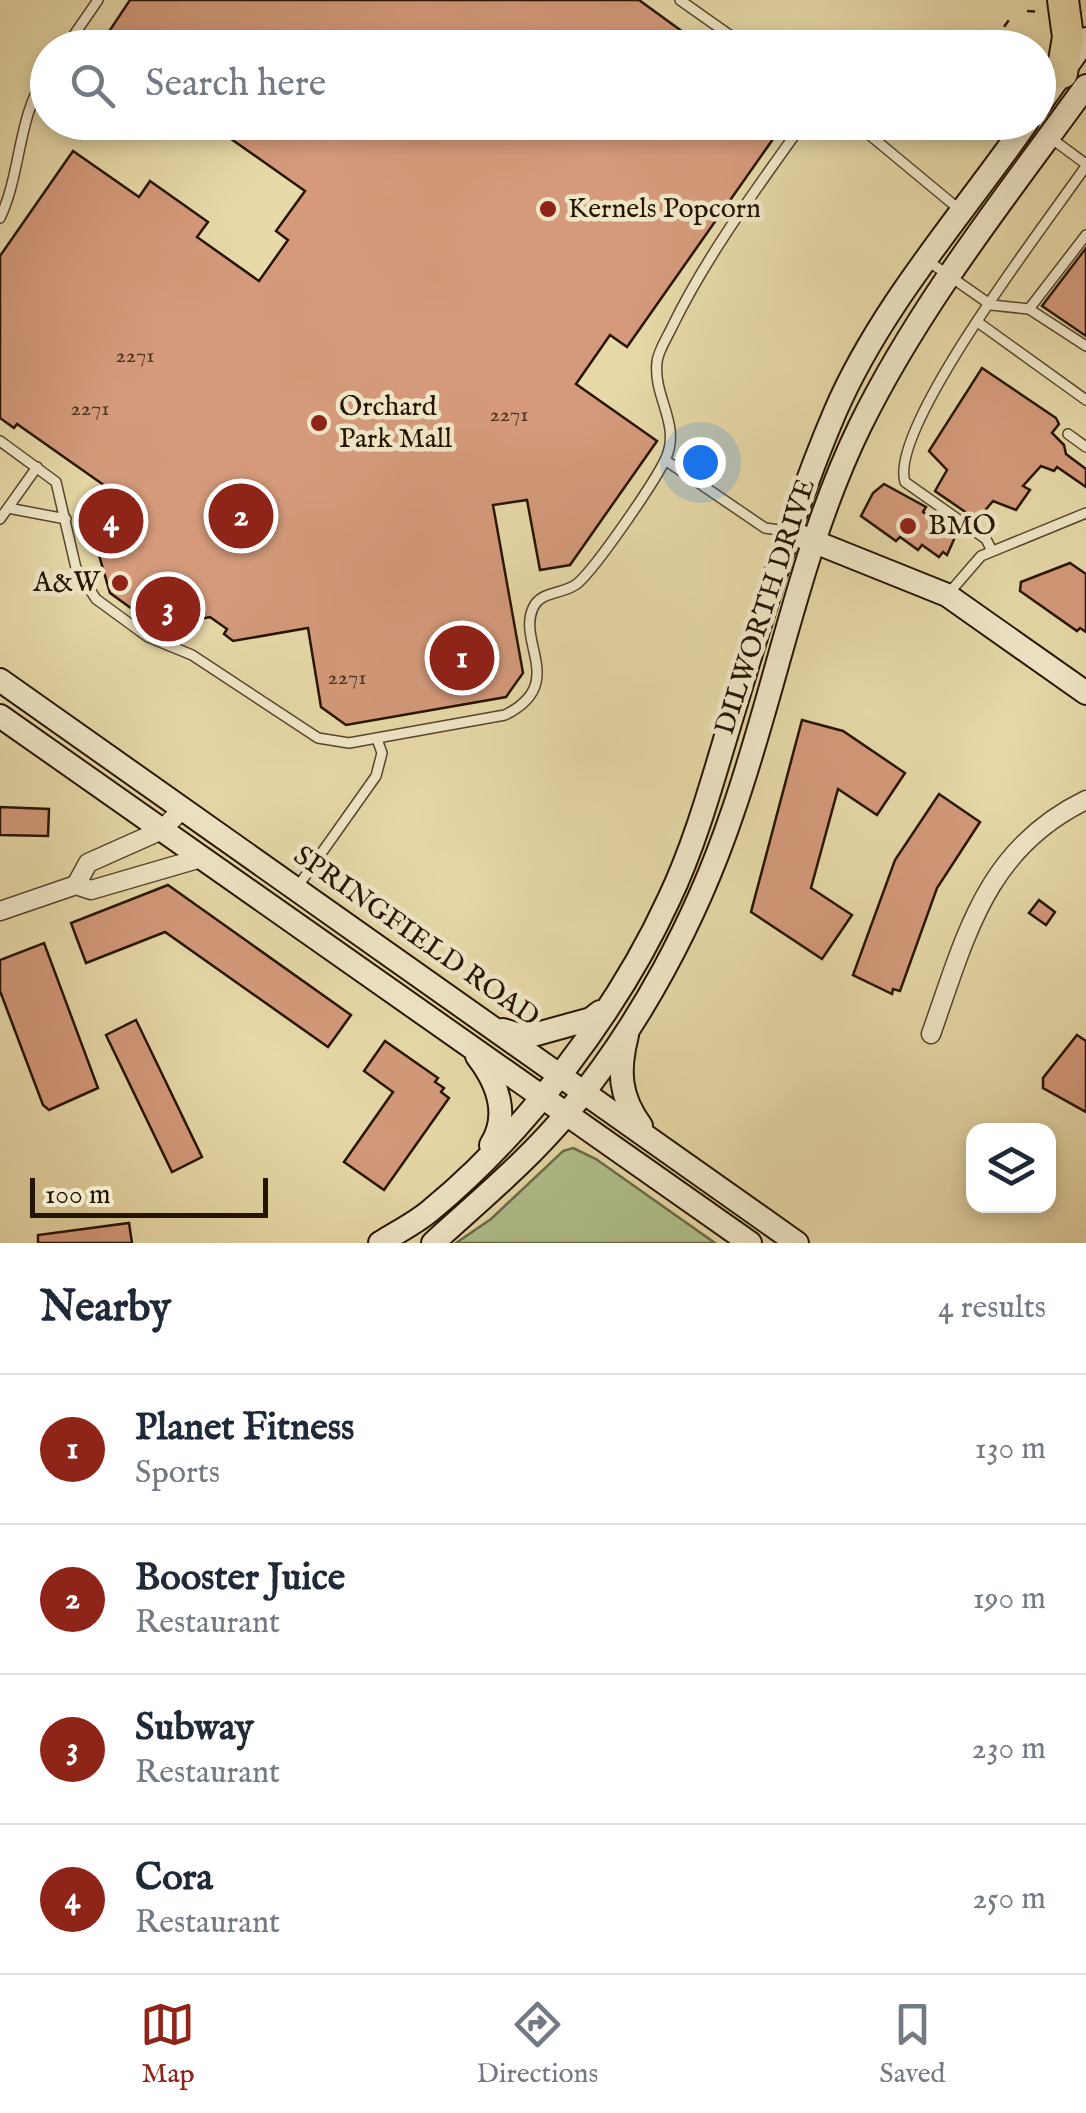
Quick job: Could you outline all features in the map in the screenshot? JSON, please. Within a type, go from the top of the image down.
[{"type":"highway","points":[[1063,0],[1074,80]]},
{"type":"main road","name":"DILWORTH DRIVE","points":[[1056,121],[1086,39]]},
{"type":"main road","name":"DILWORTH DRIVE","points":[[479,1165],[558,1074],[607,1007],[670,898],[697,826],[788,531],[837,408],[889,315],[1015,140]]},
{"type":"main road","name":"DILWORTH DRIVE","points":[[433,1243],[568,1113],[631,1022],[704,888],[733,812],[814,540],[860,427],[914,330],[1047,140]]},
{"type":"main road","points":[[788,531],[947,596],[1086,693]]},
{"type":"main road","name":"SPRINGFIELD ROAD","points":[[0,680],[797,1243]]},
{"type":"main road","name":"SPRINGFIELD ROAD","points":[[0,716],[750,1243]]},
{"type":"main road","points":[[486,1024],[526,1037],[591,1019],[607,1007]]},
{"type":"main road","points":[[631,1022],[622,1056],[621,1086],[626,1106],[652,1141]]},
{"type":"main road","points":[[380,1243],[429,1212],[479,1165],[498,1136],[502,1115],[490,1072],[469,1045]]},
{"type":"street","points":[[931,1034],[975,915],[998,872],[1039,827],[1086,800]]},
{"type":"street","points":[[76,885],[88,863],[162,830],[182,808]]},
{"type":"street","points":[[0,911],[76,885],[90,890],[201,858]]},
{"type":"lane","points":[[77,30],[98,0]]},
{"type":"lane","points":[[680,0],[722,30]]},
{"type":"lane","points":[[0,218],[30,108]]},
{"type":"lane","points":[[0,441],[56,482],[74,561],[84,586],[148,637],[192,656],[318,738],[337,744],[497,718],[522,705],[538,668],[530,620],[534,605],[543,596],[579,582],[666,460],[673,434],[661,396],[656,360],[691,288],[792,140]]},
{"type":"lane","points":[[876,140],[964,213]]},
{"type":"lane","points":[[992,551],[986,539],[905,482],[902,464],[913,430],[941,378],[1086,165],[1053,140]]},
{"type":"lane","points":[[1028,309],[1086,235]]},
{"type":"lane","points":[[928,261],[990,305],[1028,309],[1086,346]]},
{"type":"lane","points":[[979,323],[1086,400]]},
{"type":"lane","points":[[1068,434],[1086,447]]},
{"type":"lane","points":[[666,460],[764,528],[788,531]]},
{"type":"lane","points":[[0,520],[37,467]]},
{"type":"lane","points":[[8,508],[66,519]]},
{"type":"lane","points":[[947,596],[981,556],[1086,513]]},
{"type":"lane","points":[[296,889],[376,776],[382,754],[378,738]]},
{"type":"path","points":[[1001,30],[1008,20]]},
{"type":"green space","points":[[573,1148],[596,1159],[715,1243],[456,1243],[491,1219],[563,1151]]},
{"type":"building","points":[[130,0],[639,0],[680,30],[110,30]]},
{"type":"building","name":"Orchard Park Mall","points":[[233,140],[772,140],[627,347],[610,335],[576,384],[657,441],[570,565],[540,570],[527,500],[493,505],[523,673],[506,697],[346,725],[321,707],[308,628],[233,641],[224,634],[227,629],[210,617],[157,627],[110,593],[94,538],[99,537],[95,508],[108,488],[17,424],[14,428],[0,418],[0,256],[73,151],[139,197],[150,181],[208,222],[197,237],[259,281],[288,240],[276,231],[305,191]]},
{"type":"building","points":[[1086,248],[1086,336],[1042,306]]},
{"type":"building","points":[[982,368],[1056,418],[1059,424],[1052,433],[1064,445],[1066,454],[1086,469],[1086,487],[1057,467],[1054,471],[1041,466],[1023,486],[1030,490],[1016,510],[993,501],[977,520],[935,491],[947,470],[929,451]]},
{"type":"building","name":"BMO","points":[[884,484],[926,507],[923,512],[956,535],[947,555],[943,552],[939,557],[922,545],[918,550],[900,537],[896,541],[861,516],[873,493]]},
{"type":"building","points":[[1070,563],[1086,574],[1086,632],[1080,628],[1077,631],[1020,591],[1021,582]]},
{"type":"building","points":[[802,720],[843,731],[905,773],[877,815],[838,789],[811,888],[852,915],[822,959],[751,912]]},
{"type":"building","points":[[939,794],[980,822],[937,888],[900,991],[893,989],[892,994],[853,975],[895,860]]},
{"type":"building","points":[[0,807],[49,809],[48,836],[0,835]]},
{"type":"building","points":[[168,885],[351,1015],[328,1047],[165,932],[86,963],[71,923]]},
{"type":"building","points":[[1039,900],[1055,912],[1046,925],[1029,913]]},
{"type":"building","points":[[44,943],[98,1088],[49,1110],[43,1105],[0,991],[0,960]]},
{"type":"building","points":[[136,1020],[202,1157],[172,1172],[106,1035]]},
{"type":"building","points":[[1077,1035],[1086,1041],[1086,1112],[1043,1088],[1043,1078]]},
{"type":"building","points":[[385,1041],[438,1078],[435,1082],[449,1098],[384,1190],[344,1162],[393,1092],[364,1071]]},
{"type":"building","points":[[129,1223],[132,1243],[38,1243],[38,1235]]},
{"type":"place","name":"Kernels Popcorn","points":[[548,209]]},
{"type":"place","name":"Orchard Park Mall","points":[[319,423]]},
{"type":"place","name":"Booster Juice","points":[[241,516]]},
{"type":"place","name":"Cora","points":[[111,521]]},
{"type":"place","name":"BMO","points":[[908,526]]},
{"type":"place","name":"A&W","points":[[120,583]]},
{"type":"place","name":"Subway","points":[[168,609]]},
{"type":"place","name":"Planet Fitness","points":[[462,658]]}]
